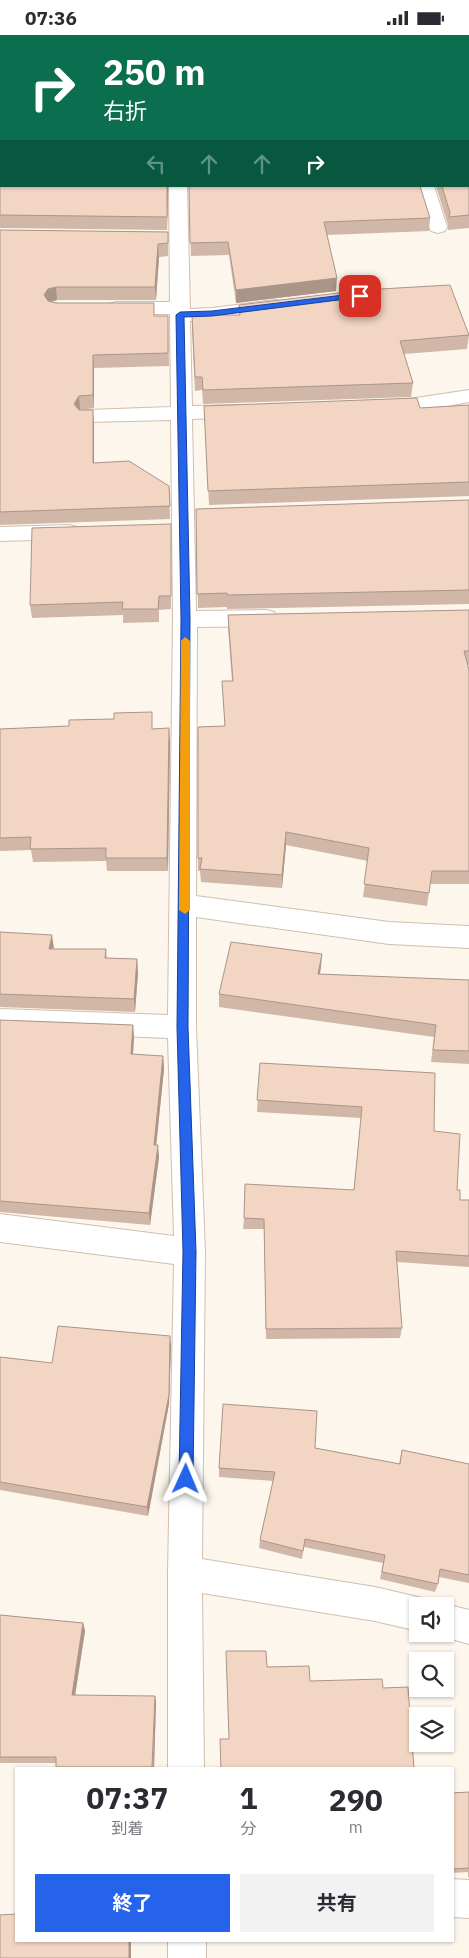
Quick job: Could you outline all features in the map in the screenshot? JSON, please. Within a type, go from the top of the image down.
[{"type":"street","points":[[180,35],[189,35]]},
{"type":"street","points":[[178,187],[186,619],[185,905],[182,1027],[190,1252],[185,1573],[186,1767]]},
{"type":"street","points":[[425,187],[438,227]]},
{"type":"street","points":[[159,237],[179,238]]},
{"type":"street","points":[[95,308],[212,314],[291,304]]},
{"type":"street","points":[[360,407],[409,405],[469,396]]},
{"type":"street","points":[[87,416],[260,411]]},
{"type":"street","points":[[0,534],[87,531]]},
{"type":"street","points":[[186,619],[283,618]]},
{"type":"street","points":[[185,905],[389,933],[469,937]]},
{"type":"street","points":[[0,1020],[182,1027]]},
{"type":"street","points":[[0,1228],[190,1252]]},
{"type":"street","points":[[185,1573],[376,1604],[409,1612]]},
{"type":"street","points":[[454,1623],[469,1627]]},
{"type":"street","points":[[454,1898],[469,1899]]},
{"type":"street","points":[[187,1942],[187,1958]]},
{"type":"building","points":[[0,187],[167,187],[167,217],[0,215]]},
{"type":"building","points":[[189,187],[420,187],[430,218],[324,222],[337,278],[236,290],[228,242],[190,243]]},
{"type":"building","points":[[442,187],[469,187],[469,215],[449,217],[450,213]]},
{"type":"building","points":[[0,230],[168,232],[168,243],[158,244],[155,287],[56,287],[48,289],[44,295],[48,301],[56,303],[154,303],[154,316],[168,316],[168,353],[93,355],[93,395],[79,396],[74,404],[79,410],[93,410],[93,463],[129,461],[169,486],[170,506],[0,512]]},
{"type":"building","points":[[450,285],[469,335],[400,341],[413,383],[203,390],[202,377],[195,377],[192,315],[240,315],[239,305],[363,290]]},
{"type":"building","points":[[417,398],[420,408],[469,405],[469,482],[208,491],[204,406]]},
{"type":"building","points":[[469,500],[469,590],[197,594],[196,509]]},
{"type":"building","points":[[171,524],[171,596],[159,596],[158,609],[122,609],[123,602],[30,605],[32,528]]},
{"type":"building","points":[[469,610],[469,651],[464,651],[469,670],[469,871],[432,871],[429,893],[364,884],[369,848],[286,832],[282,875],[200,869],[202,858],[198,858],[198,727],[225,726],[222,681],[233,681],[228,615]]},
{"type":"building","points":[[152,712],[152,729],[169,728],[167,858],[106,858],[106,848],[30,849],[31,837],[0,838],[0,729],[69,726],[69,720],[114,719],[114,713]]},
{"type":"building","points":[[0,932],[52,935],[49,949],[106,949],[105,958],[137,959],[134,999],[0,994]]},
{"type":"building","points":[[231,942],[322,954],[318,974],[469,980],[469,1051],[433,1050],[436,1025],[219,994]]},
{"type":"building","points":[[0,1020],[133,1025],[131,1054],[163,1056],[154,1145],[158,1145],[149,1213],[0,1201]]},
{"type":"building","points":[[260,1063],[435,1073],[434,1131],[460,1134],[457,1190],[460,1190],[460,1200],[469,1200],[469,1256],[396,1251],[402,1328],[266,1329],[264,1219],[244,1218],[245,1184],[354,1190],[362,1107],[257,1100]]},
{"type":"building","points":[[58,1326],[170,1336],[169,1395],[147,1507],[0,1482],[0,1357],[52,1363]]},
{"type":"building","points":[[223,1404],[317,1411],[315,1448],[400,1464],[402,1450],[469,1464],[469,1575],[440,1569],[438,1584],[382,1572],[385,1555],[305,1539],[303,1551],[260,1540],[275,1472],[219,1468]]},
{"type":"building","points":[[0,1615],[83,1623],[72,1695],[155,1696],[152,1767],[56,1767],[56,1757],[0,1757]]},
{"type":"building","points":[[226,1651],[266,1651],[267,1667],[309,1666],[310,1681],[382,1679],[383,1688],[408,1687],[409,1752],[413,1752],[414,1767],[221,1767],[220,1739],[229,1739]]},
{"type":"building","points":[[469,1792],[469,1868],[454,1869],[454,1793]]},
{"type":"building","points":[[15,1914],[15,1942],[129,1942],[129,1958],[0,1958],[0,1915]]},
{"type":"slow traffic","points":[[185,641],[185,910]]},
{"type":"route","points":[[186,1479],[190,1252],[182,1027],[185,905],[186,619],[180,315],[212,314],[360,296]]}]
